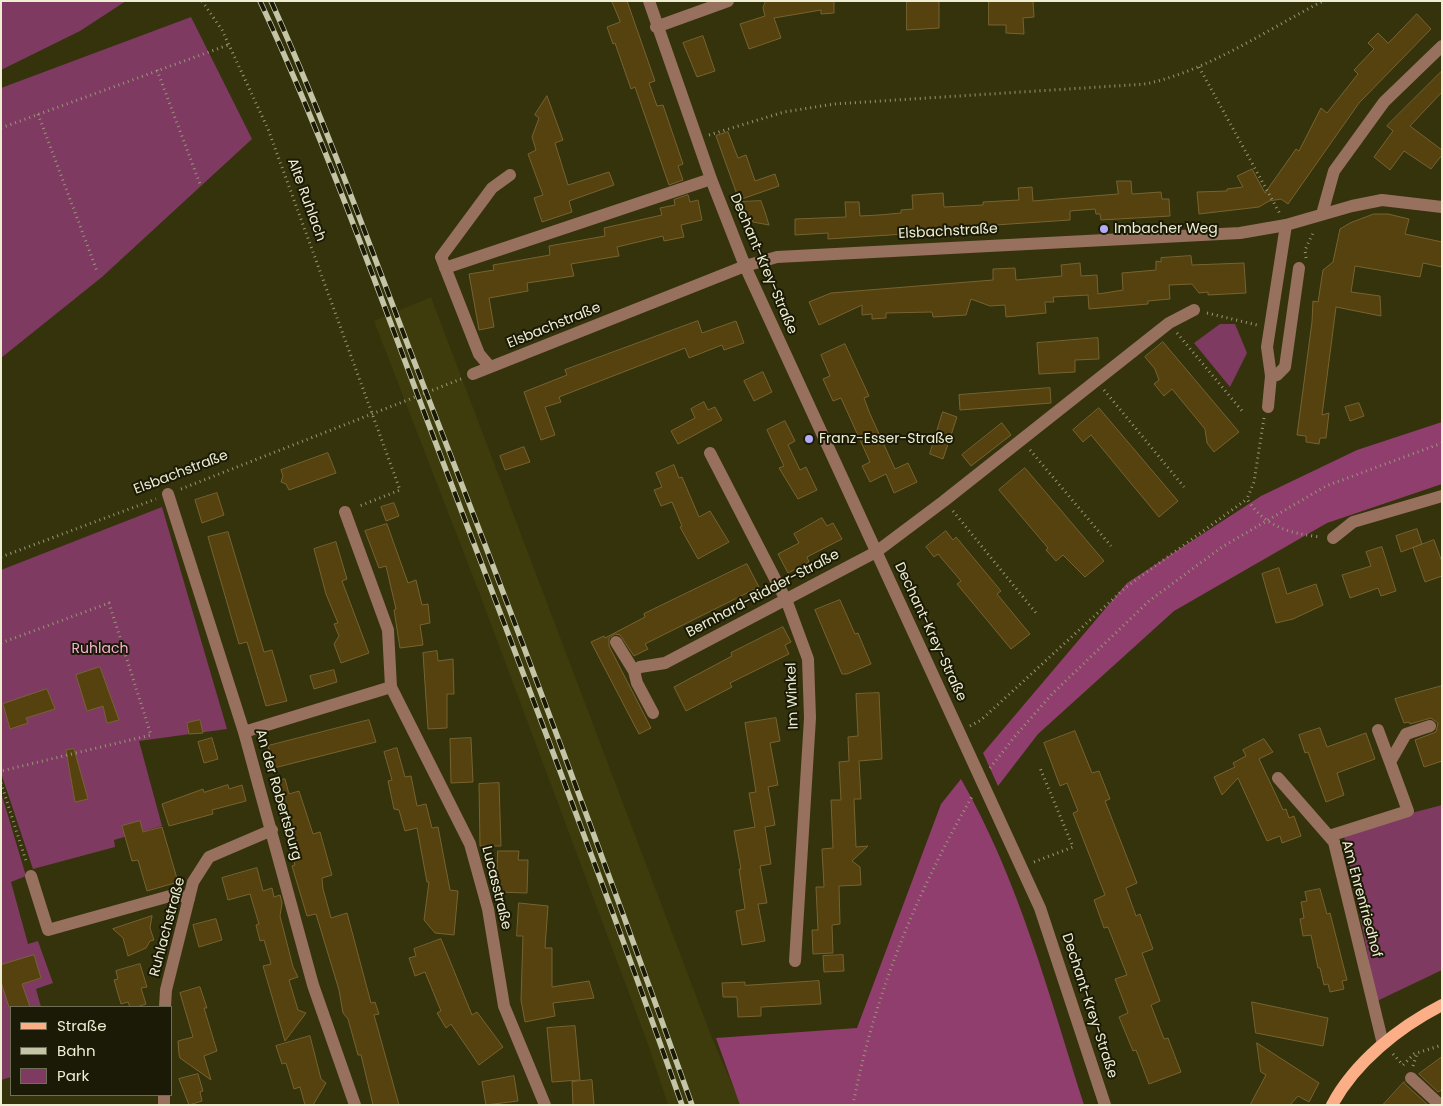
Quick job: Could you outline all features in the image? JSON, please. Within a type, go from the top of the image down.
[{"type":"main road","points":[[1332,1105],[1358,1070],[1383,1044],[1442,1005]]},
{"type":"street","name":"Dechant-Krey-Straße","points":[[649,1],[656,27],[696,140],[745,266],[1040,908],[1105,1105]]},
{"type":"street","points":[[656,27],[728,1]]},
{"type":"street","points":[[1322,214],[1334,171],[1384,102],[1442,46]]},
{"type":"street","points":[[490,367],[479,354],[441,258],[492,188],[510,175]]},
{"type":"street","points":[[445,268],[711,179]]},
{"type":"street","name":"Elsbachstraße","points":[[473,374],[745,266],[777,257],[1230,233],[1286,225],[1322,214],[1382,200],[1442,207]]},
{"type":"street","points":[[1268,407],[1271,376],[1267,347],[1286,225]]},
{"type":"street","points":[[1271,376],[1276,375],[1285,367],[1299,268]]},
{"type":"street","points":[[876,552],[944,501],[1169,323],[1194,310]]},
{"type":"street","name":"Im Winkel","points":[[710,453],[786,599],[808,659],[810,718],[795,961]]},
{"type":"street","name":"An der Robertsburg","points":[[168,494],[244,732],[313,985],[355,1105]]},
{"type":"street","points":[[1333,538],[1353,522],[1442,496]]},
{"type":"street","name":"Lucasstraße","points":[[345,512],[388,630],[391,687],[470,844],[488,910],[504,1006],[545,1105]]},
{"type":"street","name":"Bernhard-Ridder-Straße","points":[[634,671],[640,667],[665,663],[876,552]]},
{"type":"street","points":[[616,642],[634,671],[637,683],[653,713]]},
{"type":"street","points":[[244,732],[391,687]]},
{"type":"street","points":[[1390,762],[1406,734],[1430,726]]},
{"type":"street","points":[[1329,836],[1408,811],[1378,730]]},
{"type":"street","name":"Am Ehrenfriedhof","points":[[1278,778],[1334,842],[1383,1044]]},
{"type":"street","name":"Ruhlachstraße","points":[[165,1006],[166,990],[192,882],[209,857],[272,830]]},
{"type":"street","points":[[31,876],[48,930],[177,894],[189,899]]},
{"type":"street","points":[[1411,1075],[1440,1105]]},
{"type":"path","name":"Alte Ruhlach","points":[[202,1],[222,30],[268,129],[400,490],[345,512]]},
{"type":"path","points":[[696,140],[737,125],[809,107],[1146,84],[1170,78],[1199,67],[1323,1]]},
{"type":"path","points":[[1,128],[228,45]]},
{"type":"path","points":[[1199,67],[1286,225]]},
{"type":"path","points":[[157,70],[200,184]]},
{"type":"path","points":[[38,114],[97,271]]},
{"type":"path","points":[[1194,310],[1269,327]]},
{"type":"path","points":[[1169,323],[1243,412]]},
{"type":"path","name":"Elsbachstraße","points":[[1,557],[372,415],[473,374]]},
{"type":"path","points":[[1096,380],[1184,488]]},
{"type":"path","points":[[981,720],[1124,588],[1247,499],[1254,482],[1262,427],[1268,407]]},
{"type":"path","points":[[1022,440],[1111,546]]},
{"type":"path","points":[[1016,735],[1052,694],[1150,601],[1222,547],[1326,486],[1442,443]]},
{"type":"path","points":[[1247,499],[1254,510],[1266,520],[1291,533],[1333,538]]},
{"type":"path","points":[[944,501],[1036,613]]},
{"type":"path","points":[[1,643],[109,603],[150,735],[1,771]]},
{"type":"path","points":[[1022,867],[1073,847],[1040,768]]},
{"type":"path","points":[[1,783],[31,876]]},
{"type":"path","points":[[853,1105],[874,1016],[897,950],[941,851],[962,813]]},
{"type":"path","points":[[1383,1044],[1403,1065],[1414,1054],[1442,1045]]},
{"type":"path","points":[[1411,1075],[1418,1053]]},
{"type":"shaded area","points":[[431,297],[712,1038],[741,1105],[668,1105],[648,1044],[479,592],[374,321]]},
{"type":"shaded area","points":[[1442,422],[1442,484],[1327,523],[1174,611],[1038,734],[998,786],[983,753],[1127,583],[1261,496],[1357,450]]},
{"type":"shaded area","points":[[961,779],[982,817],[1016,898],[1045,980],[1084,1105],[740,1105],[716,1038],[857,1028],[941,804]]},
{"type":"green space","points":[[1,1],[126,1],[80,31],[1,70]]},
{"type":"green space","points":[[191,17],[252,139],[102,277],[1,358],[1,88]]},
{"type":"green space","points":[[1220,324],[1235,324],[1247,353],[1230,387],[1194,343]]},
{"type":"green space","name":"Ruhlach","points":[[162,507],[227,729],[139,741],[162,826],[114,840],[115,847],[33,869],[1,773],[1,570]]},
{"type":"green space","points":[[1,792],[26,876],[11,882],[28,944],[38,941],[53,983],[36,989],[41,1006],[10,1006],[10,1077],[1,1080]]},
{"type":"green space","points":[[1442,805],[1442,970],[1377,1001],[1343,831]]},
{"type":"building","points":[[612,1],[627,1],[655,81],[649,83],[657,106],[663,105],[683,164],[678,166],[683,180],[669,185],[635,87],[631,89],[615,43],[613,44],[607,27],[620,22]]},
{"type":"building","points":[[766,1],[834,1],[834,13],[821,14],[821,10],[774,18],[781,38],[749,49],[740,24],[765,16],[763,8]]},
{"type":"building","points":[[907,1],[939,1],[939,28],[907,30]]},
{"type":"building","points":[[989,1],[1033,1],[1034,17],[1023,18],[1024,34],[1006,33],[1006,25],[989,25]]},
{"type":"building","points":[[1417,14],[1431,29],[1359,103],[1288,204],[1281,199],[1269,201],[1259,207],[1199,214],[1197,192],[1227,191],[1227,189],[1243,187],[1237,176],[1252,169],[1265,193],[1296,149],[1299,151],[1321,108],[1327,113],[1358,74],[1354,70],[1374,49],[1368,43],[1378,33],[1388,43]]},
{"type":"building","points":[[703,36],[715,71],[697,77],[683,43]]},
{"type":"building","points":[[1442,71],[1442,92],[1410,126],[1442,150],[1442,155],[1431,169],[1404,151],[1390,170],[1374,157],[1393,131],[1387,126]]},
{"type":"building","points":[[547,96],[563,140],[555,143],[568,185],[609,172],[614,185],[569,201],[572,212],[542,222],[534,198],[543,195],[528,154],[536,150],[532,137],[539,118],[535,115]]},
{"type":"building","points":[[728,132],[738,158],[746,155],[755,181],[775,174],[779,186],[739,200],[716,136]]},
{"type":"building","points":[[1117,181],[1131,181],[1132,194],[1161,192],[1162,199],[1169,199],[1170,216],[1101,220],[1100,214],[1096,214],[1095,209],[1070,211],[1070,220],[905,231],[905,234],[828,239],[828,233],[795,235],[795,219],[846,217],[845,202],[859,202],[860,216],[879,215],[901,213],[901,210],[913,209],[912,195],[943,193],[944,207],[983,205],[983,202],[1019,200],[1018,188],[1032,187],[1033,201],[1118,194]]},
{"type":"building","points":[[688,195],[690,202],[698,200],[702,220],[681,225],[684,237],[664,241],[663,236],[617,247],[619,256],[571,264],[574,276],[527,283],[528,291],[489,298],[494,327],[479,330],[469,274],[494,270],[493,265],[550,255],[549,246],[605,236],[604,228],[662,215],[660,208],[675,205],[674,200]]},
{"type":"building","points":[[761,201],[769,225],[753,222],[751,217],[745,219],[739,202]]},
{"type":"building","points":[[1374,214],[1388,214],[1409,219],[1405,234],[1442,242],[1442,267],[1423,263],[1420,277],[1355,266],[1351,292],[1380,296],[1381,316],[1336,307],[1322,415],[1329,413],[1326,438],[1320,438],[1319,444],[1306,442],[1306,436],[1297,435],[1313,301],[1318,302],[1323,270],[1333,262],[1340,229]]},
{"type":"building","points":[[1191,256],[1192,265],[1244,263],[1246,293],[1208,295],[1208,292],[1199,293],[1192,284],[1169,285],[1170,299],[1148,301],[1148,304],[1089,309],[1088,295],[1053,297],[1054,302],[1045,302],[1046,313],[1006,317],[1005,305],[990,306],[971,299],[966,315],[933,317],[932,312],[886,313],[886,318],[872,319],[872,314],[862,315],[862,305],[819,325],[809,302],[831,293],[993,280],[993,269],[1015,268],[1016,280],[1062,276],[1061,265],[1080,263],[1081,276],[1097,275],[1098,294],[1123,290],[1122,273],[1156,270],[1156,261],[1161,262],[1161,258]]},
{"type":"building","points":[[698,321],[702,333],[736,321],[744,343],[724,350],[722,345],[689,358],[685,348],[559,397],[561,402],[545,407],[555,435],[541,440],[524,392],[567,375],[565,370]]},
{"type":"building","points":[[1098,338],[1099,359],[1075,360],[1075,372],[1039,374],[1037,343]]},
{"type":"building","points":[[1163,342],[1239,432],[1214,452],[1207,443],[1205,429],[1172,389],[1164,396],[1154,384],[1159,380],[1155,369],[1145,357]]},
{"type":"building","points":[[845,344],[869,396],[864,398],[895,469],[908,463],[917,482],[894,493],[886,474],[870,482],[862,466],[870,462],[841,398],[833,401],[823,379],[830,376],[821,355]]},
{"type":"building","points":[[763,372],[772,392],[754,401],[744,381]]},
{"type":"building","points":[[1050,388],[1051,403],[960,410],[959,395]]},
{"type":"building","points":[[704,402],[708,410],[715,407],[722,420],[678,444],[671,431],[695,418],[691,409]]},
{"type":"building","points":[[1359,403],[1364,416],[1350,421],[1345,407]]},
{"type":"building","points":[[1099,408],[1178,501],[1159,517],[1091,435],[1083,442],[1073,430]]},
{"type":"building","points":[[943,412],[957,417],[943,459],[930,454]]},
{"type":"building","points":[[785,421],[795,441],[788,445],[800,470],[806,467],[817,490],[798,499],[779,468],[784,466],[767,430]]},
{"type":"building","points":[[1002,423],[1011,435],[971,466],[962,455]]},
{"type":"building","points":[[524,447],[530,462],[505,470],[500,456]]},
{"type":"building","points":[[328,453],[336,473],[289,490],[286,484],[281,482],[283,476],[281,470]]},
{"type":"building","points":[[674,465],[679,478],[682,477],[699,517],[710,511],[729,542],[698,559],[680,527],[682,526],[672,502],[661,506],[654,490],[662,487],[656,473]]},
{"type":"building","points":[[1025,468],[1104,561],[1085,577],[1063,555],[1056,561],[1046,550],[1048,548],[999,490]]},
{"type":"building","points":[[217,493],[224,515],[202,523],[195,500]]},
{"type":"building","points":[[394,503],[399,516],[386,521],[381,507]]},
{"type":"building","points":[[822,518],[827,526],[833,523],[842,539],[807,557],[809,562],[788,573],[778,554],[799,543],[794,534]]},
{"type":"building","points":[[387,524],[408,583],[416,580],[422,605],[428,604],[430,623],[420,625],[423,645],[400,648],[394,610],[396,609],[386,566],[379,568],[365,531]]},
{"type":"building","points":[[1417,529],[1422,544],[1401,552],[1396,536]]},
{"type":"building","points":[[946,531],[953,540],[956,537],[1001,591],[997,594],[1030,634],[1011,649],[957,584],[961,581],[938,554],[934,557],[926,547]]},
{"type":"building","points":[[228,532],[264,652],[272,650],[287,701],[266,706],[247,642],[239,644],[208,537]]},
{"type":"building","points":[[1434,540],[1442,562],[1442,576],[1425,582],[1413,548]]},
{"type":"building","points":[[336,542],[347,579],[342,581],[369,653],[341,663],[334,644],[339,636],[334,624],[338,623],[326,594],[314,549]]},
{"type":"building","points":[[1382,547],[1396,591],[1381,596],[1378,588],[1350,598],[1342,575],[1371,566],[1366,552]]},
{"type":"building","points":[[747,564],[759,587],[645,644],[648,649],[634,656],[620,635],[615,634],[609,638],[609,646],[651,728],[639,734],[591,642],[604,636],[605,638],[645,617],[644,614]]},
{"type":"building","points":[[1279,568],[1287,594],[1316,584],[1323,605],[1293,619],[1276,623],[1262,574]]},
{"type":"building","points":[[840,600],[855,634],[858,633],[871,664],[847,674],[842,674],[815,610]]},
{"type":"building","points":[[783,627],[791,642],[785,645],[789,654],[730,683],[732,687],[686,711],[674,687],[732,656],[731,653]]},
{"type":"building","points":[[437,651],[438,661],[453,659],[454,694],[447,694],[447,728],[428,729],[423,653]]},
{"type":"building","points":[[100,667],[119,720],[107,723],[103,706],[87,711],[76,675]]},
{"type":"building","points":[[334,670],[337,682],[314,689],[310,676]]},
{"type":"building","points":[[1442,686],[1442,761],[1424,767],[1415,740],[1436,732],[1438,723],[1431,718],[1410,724],[1409,722],[1404,723],[1395,699]]},
{"type":"building","points":[[47,689],[55,709],[26,718],[28,723],[10,729],[3,704]]},
{"type":"building","points":[[879,693],[882,759],[859,761],[861,799],[854,799],[856,847],[868,846],[852,861],[860,867],[861,885],[839,886],[840,924],[832,925],[833,953],[813,954],[812,930],[818,930],[816,887],[824,887],[822,849],[833,848],[831,800],[841,800],[839,762],[849,761],[848,737],[858,736],[856,694]]},
{"type":"building","points":[[776,718],[780,741],[770,743],[778,785],[768,787],[775,825],[765,827],[771,864],[760,866],[767,903],[758,904],[765,941],[742,945],[736,911],[745,909],[739,869],[741,869],[734,831],[755,827],[749,793],[756,792],[745,723]]},
{"type":"building","points":[[200,720],[203,733],[189,734],[187,723]]},
{"type":"building","points":[[369,720],[376,742],[274,768],[268,746]]},
{"type":"building","points":[[1320,728],[1327,747],[1366,733],[1375,759],[1337,773],[1344,795],[1326,802],[1308,752],[1305,753],[1299,735]]},
{"type":"building","points":[[1075,731],[1092,773],[1099,771],[1110,799],[1105,801],[1137,883],[1126,888],[1136,916],[1140,914],[1153,949],[1142,953],[1160,1001],[1151,1005],[1164,1039],[1168,1038],[1181,1072],[1149,1084],[1136,1050],[1133,1051],[1119,1017],[1128,1013],[1115,979],[1127,975],[1108,927],[1104,928],[1094,900],[1105,895],[1073,813],[1078,811],[1067,783],[1060,786],[1044,743]]},
{"type":"building","points":[[212,738],[218,759],[204,763],[198,742]]},
{"type":"building","points":[[471,738],[473,782],[451,783],[450,739]]},
{"type":"building","points":[[1264,739],[1273,752],[1259,759],[1283,810],[1286,809],[1289,818],[1294,816],[1301,836],[1282,843],[1280,836],[1267,841],[1238,778],[1222,795],[1214,777],[1235,767],[1233,763],[1246,756],[1243,750]]},
{"type":"building","points":[[397,748],[405,777],[411,776],[417,806],[426,804],[432,828],[438,827],[450,890],[458,891],[454,935],[435,933],[424,920],[429,882],[427,882],[417,828],[405,831],[399,810],[394,809],[388,781],[392,780],[384,752]]},
{"type":"building","points":[[74,749],[88,799],[75,802],[66,750]]},
{"type":"building","points":[[285,779],[289,794],[299,791],[313,834],[320,832],[332,875],[322,878],[331,918],[347,913],[371,1003],[375,1002],[379,1014],[374,1015],[399,1105],[373,1105],[361,1055],[358,1055],[348,1019],[343,1013],[339,990],[316,914],[307,916],[292,866],[295,865],[272,783]]},
{"type":"building","points":[[499,783],[501,846],[480,846],[479,784]]},
{"type":"building","points":[[228,785],[229,789],[242,785],[246,801],[212,810],[213,814],[169,826],[162,804],[203,789],[204,792]]},
{"type":"building","points":[[140,821],[143,832],[162,827],[178,882],[147,891],[138,860],[132,861],[122,826]]},
{"type":"building","points":[[498,851],[519,851],[518,860],[528,860],[527,893],[497,892]]},
{"type":"building","points":[[257,868],[263,891],[272,888],[274,897],[280,895],[282,903],[280,916],[293,967],[298,977],[289,980],[298,1010],[306,1013],[285,1041],[263,966],[271,964],[264,940],[260,941],[256,925],[259,924],[250,894],[228,900],[222,878]]},
{"type":"building","points":[[1320,889],[1327,914],[1330,913],[1347,980],[1342,981],[1344,989],[1330,992],[1328,984],[1324,985],[1320,968],[1318,968],[1311,935],[1303,936],[1300,919],[1304,918],[1301,902],[1307,901],[1305,892]]},
{"type":"building","points":[[519,903],[548,906],[545,948],[552,948],[552,987],[589,981],[594,998],[553,1003],[555,1016],[525,1022],[521,1000],[523,936],[517,936]]},
{"type":"building","points":[[152,916],[150,928],[154,940],[150,941],[146,948],[128,956],[123,938],[113,929]]},
{"type":"building","points":[[216,919],[222,940],[199,947],[193,925]]},
{"type":"building","points":[[441,939],[472,1015],[477,1012],[503,1047],[479,1065],[451,1024],[446,1028],[437,1013],[441,1011],[425,972],[415,976],[409,958],[416,956],[414,949]]},
{"type":"building","points":[[34,955],[41,978],[22,984],[30,1006],[9,1007],[1,982],[1,965]]},
{"type":"building","points":[[843,955],[844,971],[824,972],[823,956]]},
{"type":"building","points":[[140,964],[147,987],[141,988],[146,1004],[130,1006],[128,1002],[121,1004],[114,980],[118,979],[116,971]]},
{"type":"building","points":[[819,981],[821,1004],[761,1007],[761,1016],[738,1017],[737,997],[723,997],[722,983],[745,982],[745,985]]},
{"type":"building","points":[[200,987],[207,1008],[204,1008],[217,1051],[204,1056],[211,1080],[180,1058],[179,1054],[178,1041],[193,1037],[180,993]]},
{"type":"building","points":[[1252,1002],[1328,1018],[1323,1046],[1256,1033]]},
{"type":"building","points":[[575,1026],[580,1080],[552,1082],[547,1028]]},
{"type":"building","points":[[310,1036],[321,1079],[326,1083],[313,1105],[305,1105],[300,1087],[294,1089],[286,1063],[282,1064],[276,1046]]},
{"type":"building","points":[[1257,1043],[1319,1083],[1309,1102],[1298,1096],[1290,1105],[1250,1105],[1266,1075],[1261,1072]]},
{"type":"building","points":[[1442,1057],[1442,1090],[1438,1092],[1419,1074]]},
{"type":"building","points":[[198,1074],[203,1091],[200,1092],[202,1101],[189,1105],[179,1079]]},
{"type":"building","points":[[514,1076],[518,1101],[486,1105],[482,1082]]},
{"type":"building","points":[[592,1080],[594,1105],[573,1105],[572,1082]]},
{"type":"building","points":[[1404,1082],[1405,1084],[1428,1105],[1383,1105]]},
{"type":"railway","points":[[260,1],[311,117],[357,234],[566,787],[682,1105]]},
{"type":"railway","points":[[271,1],[331,145],[493,566],[594,835],[692,1105]]},
{"type":"place","name":"Imbacher Weg","points":[[1104,229]]},
{"type":"place","name":"Franz-Esser-Straße","points":[[809,439]]}]
